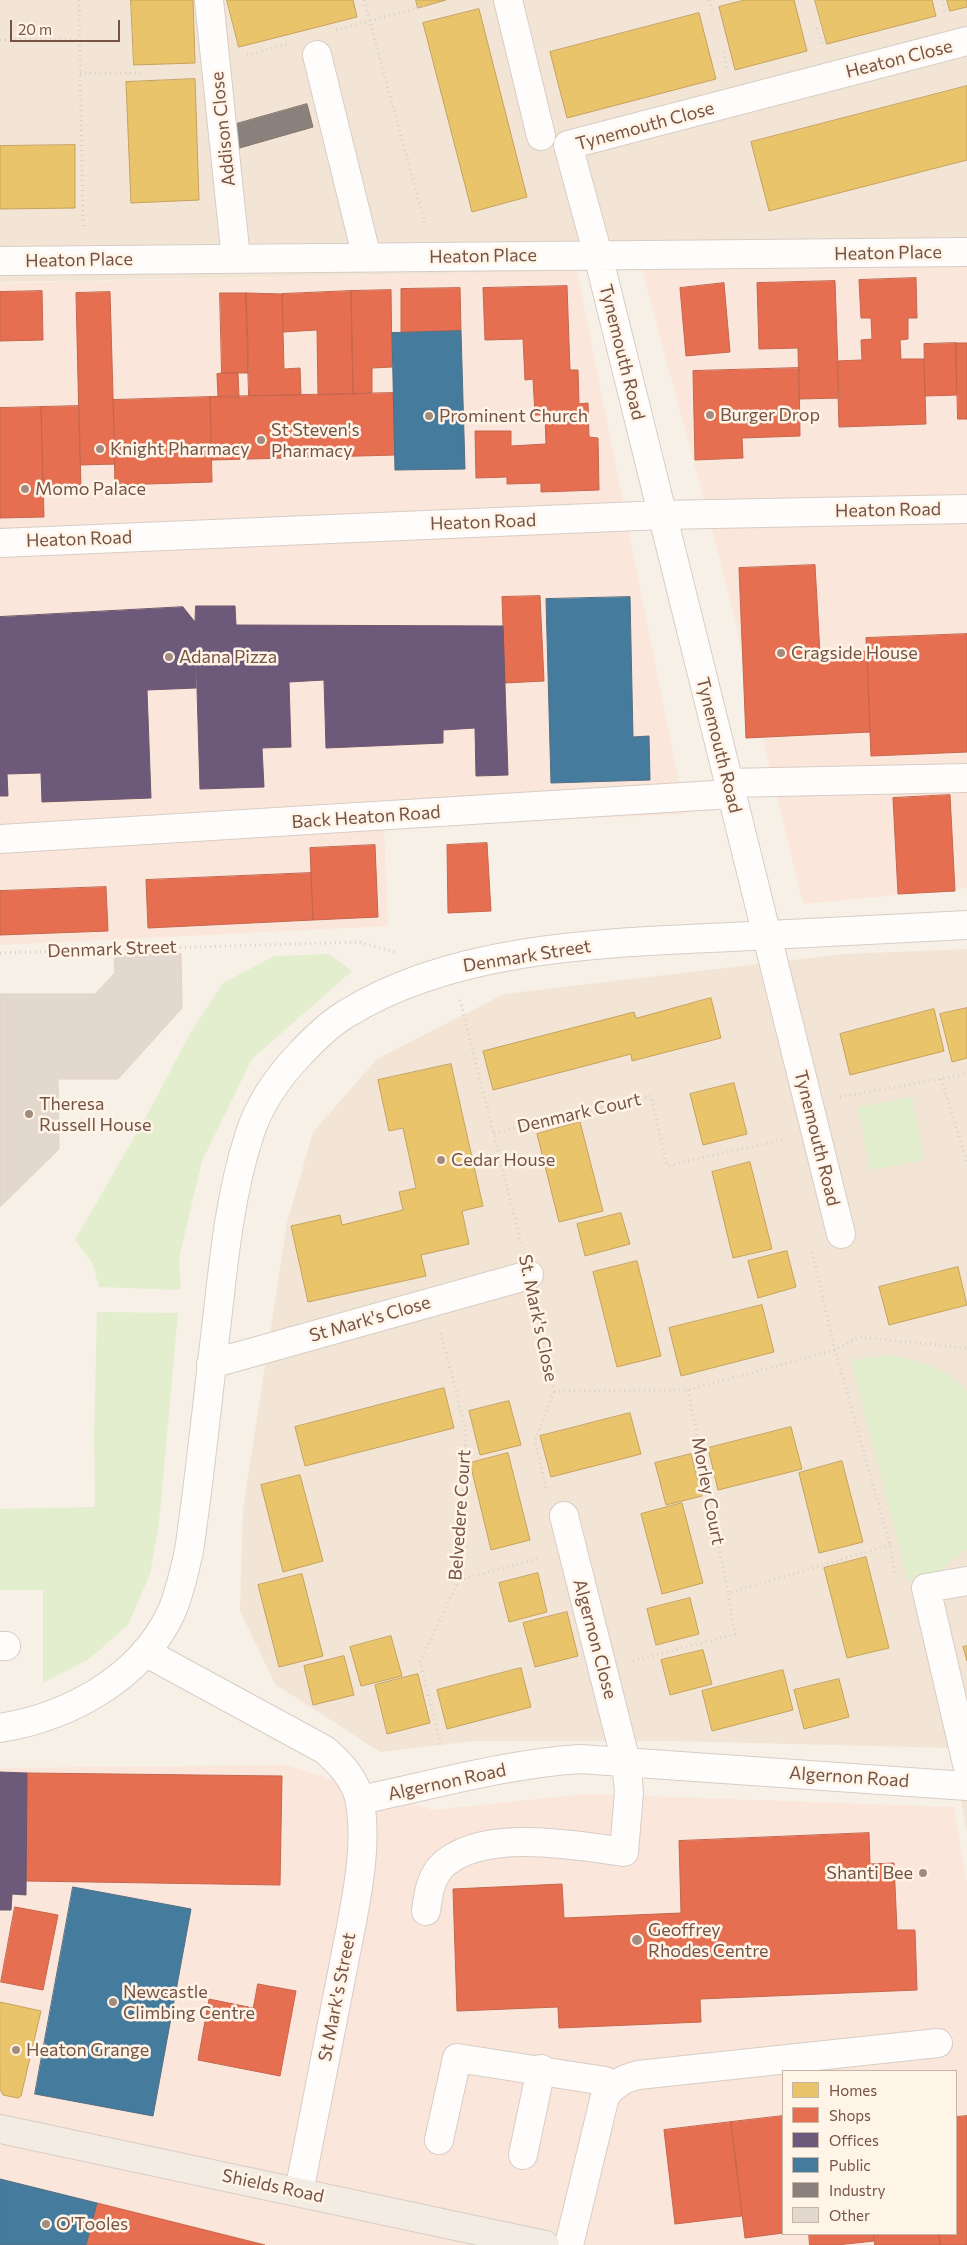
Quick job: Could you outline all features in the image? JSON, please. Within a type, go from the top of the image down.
[{"type":"main road","name":"Shields Road","points":[[0,2129],[545,2245]]},
{"type":"street","name":"Addison Close","points":[[209,0],[236,259]]},
{"type":"street","points":[[508,0],[541,136]]},
{"type":"street","name":"Heaton Close","points":[[830,76],[967,41]]},
{"type":"street","points":[[318,55],[367,258]]},
{"type":"street","name":"Tynemouth Close","points":[[598,255],[568,145],[830,76]]},
{"type":"street","name":"Heaton Place","points":[[0,261],[967,252]]},
{"type":"street","name":"Tynemouth Road","points":[[598,255],[841,1234]]},
{"type":"street","name":"Heaton Road","points":[[0,543],[662,515],[967,509]]},
{"type":"street","name":"Back Heaton Road","points":[[0,840],[730,788],[967,778]]},
{"type":"street","name":"Denmark Street","points":[[145,1652],[171,1613],[182,1582],[189,1551],[225,1248],[249,1133],[265,1098],[286,1069],[344,1015],[383,993],[452,968],[499,958],[604,943],[967,925]]},
{"type":"street","name":"St Mark's Close","points":[[211,1364],[529,1275]]},
{"type":"street","name":"Algernon Close","points":[[426,1911],[431,1884],[439,1869],[452,1858],[468,1851],[488,1846],[524,1842],[552,1842],[624,1852],[629,1792],[626,1762],[564,1516]]},
{"type":"street","points":[[967,1581],[926,1588],[967,1764]]},
{"type":"street","points":[[0,1728],[47,1718],[78,1704],[127,1670],[145,1652],[325,1750],[341,1764],[351,1779],[360,1800]]},
{"type":"street","name":"Algernon Road","points":[[360,1800],[549,1761],[580,1759],[967,1786]]},
{"type":"street","name":"St Mark's Street","points":[[299,2192],[352,1918],[362,1848],[363,1820],[360,1800]]},
{"type":"street","points":[[569,2245],[605,2096],[613,2086],[625,2078],[638,2075],[938,2043]]},
{"type":"street","points":[[439,2140],[458,2058],[541,2069],[605,2081],[613,2086]]},
{"type":"street","points":[[523,2155],[541,2069]]},
{"type":"path","points":[[79,0],[83,260]]},
{"type":"path","points":[[364,0],[434,257]]},
{"type":"path","points":[[709,0],[713,13]]},
{"type":"path","points":[[0,40],[79,40]]},
{"type":"path","points":[[80,73],[142,73]]},
{"type":"path","name":"Denmark Street","points":[[0,953],[359,942],[396,952]]},
{"type":"path","name":"St. Mark's Close","points":[[452,968],[529,1275],[554,1391],[688,1390],[835,1350],[858,1338],[967,1348]]},
{"type":"path","points":[[809,1102],[967,1074]]},
{"type":"path","points":[[941,1079],[967,1162]]},
{"type":"path","name":"Denmark Court","points":[[494,1133],[652,1096],[667,1166],[816,1132]]},
{"type":"path","points":[[841,1234],[810,1244],[835,1350],[890,1545],[898,1592],[926,1588]]},
{"type":"path","name":"Belvedere Court","points":[[432,1301],[466,1432],[459,1580],[420,1661],[449,1781]]},
{"type":"path","name":"Morley Court","points":[[604,1669],[735,1634],[688,1390]]},
{"type":"path","points":[[554,1391],[535,1440],[546,1490],[564,1516]]},
{"type":"path","points":[[728,1593],[890,1545]]},
{"type":"path","points":[[459,1580],[572,1550]]},
{"type":"shaded area","points":[[0,0],[967,0],[967,264],[0,282]]},
{"type":"shaded area","points":[[967,264],[967,888],[803,904],[721,563],[642,270]]},
{"type":"shaded area","points":[[577,271],[685,814],[384,827],[388,926],[0,945],[0,283]]},
{"type":"shaded area","points":[[967,949],[967,1832],[951,1748],[673,1741],[474,1741],[380,1752],[275,1684],[240,1611],[243,1509],[287,1223],[313,1132],[377,1059],[504,994],[844,954]]},
{"type":"shaded area","points":[[285,1765],[433,1810],[585,1794],[954,1807],[967,1883],[967,2245],[0,2245],[0,1768]]},
{"type":"green space","points":[[329,954],[352,971],[252,1059],[202,1161],[179,1258],[181,1290],[99,1287],[92,1262],[75,1240],[147,1115],[192,1030],[223,983],[274,956]]},
{"type":"green space","points":[[912,1097],[924,1160],[870,1170],[858,1107]]},
{"type":"green space","points":[[97,1312],[178,1313],[159,1523],[150,1574],[128,1625],[89,1659],[43,1683],[43,1590],[0,1590],[0,1509],[95,1507],[94,1434]]},
{"type":"green space","points":[[889,1355],[931,1366],[950,1376],[967,1391],[967,1549],[942,1569],[908,1582],[851,1360]]},
{"type":"building: Homes","points":[[131,0],[193,0],[195,63],[134,65]]},
{"type":"building: Homes","points":[[227,0],[353,0],[357,17],[239,47]]},
{"type":"building: Homes","points":[[416,0],[446,0],[418,8]]},
{"type":"building: Homes","points":[[745,0],[794,0],[807,51],[735,70],[719,7]]},
{"type":"building: Homes","points":[[815,0],[932,0],[936,16],[827,44]]},
{"type":"building: Homes","points":[[947,0],[967,0],[967,7],[950,11]]},
{"type":"building: Homes","points":[[479,9],[527,197],[472,212],[423,23]]},
{"type":"building: Homes","points":[[699,13],[716,79],[567,118],[550,52]]},
{"type":"building: Homes","points":[[195,79],[199,200],[131,203],[126,82]]},
{"type":"building: Homes","points":[[967,86],[967,160],[769,211],[751,142]]},
{"type":"building: Homes","points":[[75,145],[75,208],[0,209],[0,146]]},
{"type":"building: Homes","points":[[711,998],[721,1038],[632,1061],[631,1054],[493,1090],[483,1051],[634,1012],[636,1018]]},
{"type":"building: Homes","points":[[967,1008],[967,1058],[952,1062],[940,1014]]},
{"type":"building: Homes","points":[[934,1009],[944,1051],[850,1075],[840,1034]]},
{"type":"building: Homes","name":"Cedar House","points":[[451,1064],[483,1206],[462,1211],[469,1244],[421,1255],[426,1276],[308,1302],[291,1226],[340,1215],[342,1225],[403,1210],[399,1192],[416,1188],[403,1128],[389,1131],[378,1080]]},
{"type":"building: Homes","points":[[734,1083],[747,1134],[703,1145],[690,1094]]},
{"type":"building: Homes","points":[[580,1122],[603,1211],[559,1222],[537,1134]]},
{"type":"building: Homes","points":[[750,1162],[772,1249],[733,1258],[712,1172]]},
{"type":"building: Homes","points":[[621,1213],[630,1244],[585,1256],[577,1224]]},
{"type":"building: Homes","points":[[787,1251],[796,1287],[758,1298],[748,1261]]},
{"type":"building: Homes","points":[[637,1261],[661,1356],[617,1367],[593,1272]]},
{"type":"building: Homes","points":[[958,1267],[967,1305],[889,1325],[879,1287]]},
{"type":"building: Homes","points":[[762,1305],[774,1352],[681,1376],[669,1328]]},
{"type":"building: Homes","points":[[444,1388],[454,1428],[305,1466],[295,1427]]},
{"type":"building: Homes","points":[[509,1401],[521,1445],[480,1455],[469,1411]]},
{"type":"building: Homes","points":[[630,1413],[641,1454],[551,1477],[540,1436]]},
{"type":"building: Homes","points":[[791,1427],[802,1469],[718,1490],[708,1448]]},
{"type":"building: Homes","points":[[508,1453],[530,1540],[491,1550],[470,1463]]},
{"type":"building: Homes","points":[[691,1454],[702,1496],[666,1505],[655,1463]]},
{"type":"building: Homes","points":[[842,1461],[863,1542],[819,1553],[799,1473]]},
{"type":"building: Homes","points":[[300,1475],[323,1561],[283,1572],[261,1485]]},
{"type":"building: Homes","points":[[682,1503],[703,1583],[662,1594],[641,1514]]},
{"type":"building: Homes","points":[[866,1557],[889,1648],[847,1658],[824,1568]]},
{"type":"building: Homes","points":[[538,1573],[547,1612],[509,1622],[499,1583]]},
{"type":"building: Homes","points":[[302,1574],[323,1656],[279,1667],[258,1585]]},
{"type":"building: Homes","points":[[690,1598],[699,1634],[656,1645],[647,1609]]},
{"type":"building: Homes","points":[[567,1612],[578,1656],[535,1667],[523,1623]]},
{"type":"building: Homes","points":[[391,1636],[402,1676],[361,1686],[350,1647]]},
{"type":"building: Homes","points":[[967,1646],[967,1661],[963,1647]]},
{"type":"building: Homes","points":[[703,1650],[712,1684],[670,1695],[661,1660]]},
{"type":"building: Homes","points":[[344,1656],[354,1695],[313,1705],[304,1666]]},
{"type":"building: Homes","points":[[521,1668],[531,1707],[447,1729],[437,1690]]},
{"type":"building: Homes","points":[[783,1670],[793,1710],[712,1731],[702,1691]]},
{"type":"building: Homes","points":[[418,1674],[430,1723],[387,1734],[375,1685]]},
{"type":"building: Homes","points":[[839,1679],[849,1717],[804,1729],[794,1690]]},
{"type":"building: Homes","name":"Heaton Grange","points":[[0,2002],[41,2011],[21,2096],[18,2098],[3,2095],[0,2089]]},
{"type":"building: Shops","points":[[916,278],[917,318],[908,318],[908,339],[900,340],[901,359],[924,359],[926,424],[839,427],[837,361],[862,360],[861,340],[872,339],[871,318],[861,318],[859,280]]},
{"type":"building: Shops","points":[[835,281],[839,398],[799,399],[798,348],[759,349],[757,283]]},
{"type":"building: Shops","points":[[724,283],[730,352],[686,356],[680,288]]},
{"type":"building: Shops","points":[[567,286],[570,370],[578,370],[579,404],[588,403],[589,437],[598,438],[599,490],[541,492],[541,483],[507,484],[507,477],[476,478],[475,431],[511,431],[511,446],[546,444],[545,415],[535,415],[533,379],[525,380],[523,339],[485,340],[483,288]]},
{"type":"building: Shops","points":[[460,288],[461,331],[401,333],[401,289]]},
{"type":"building: Shops","points":[[391,290],[392,367],[372,368],[372,393],[353,394],[351,291]]},
{"type":"building: Shops","points":[[42,291],[43,340],[0,341],[0,292]]},
{"type":"building: Shops","points":[[351,291],[353,394],[318,395],[317,330],[283,332],[282,294]]},
{"type":"building: Shops","points":[[110,292],[115,464],[80,465],[76,293]]},
{"type":"building: Shops","points":[[220,293],[246,293],[249,373],[222,373]]},
{"type":"building: Shops","points":[[246,293],[282,294],[284,369],[300,368],[301,395],[249,396]]},
{"type":"building: Shops","points":[[956,343],[957,395],[925,396],[924,344]]},
{"type":"building: Shops","points":[[956,343],[967,343],[967,419],[958,419]]},
{"type":"building: Shops","points":[[799,368],[800,436],[742,438],[743,458],[695,460],[693,371]]},
{"type":"building: Shops","points":[[238,373],[239,397],[218,397],[217,374]]},
{"type":"building: Shops","points":[[393,393],[395,455],[212,460],[210,397]]},
{"type":"building: Shops","points":[[210,397],[212,482],[115,485],[113,400]]},
{"type":"building: Shops","points":[[79,406],[81,489],[43,490],[41,407]]},
{"type":"building: Shops","points":[[41,407],[44,517],[0,518],[0,408]]},
{"type":"building: Shops","name":"Cragside House","points":[[815,565],[820,654],[867,651],[870,732],[746,738],[739,568]]},
{"type":"building: Shops","points":[[540,596],[544,681],[505,683],[502,597]]},
{"type":"building: Shops","points":[[967,634],[967,752],[871,756],[866,638]]},
{"type":"building: Shops","points":[[950,795],[955,891],[898,894],[893,798]]},
{"type":"building: Shops","points":[[487,843],[491,911],[448,913],[447,845]]},
{"type":"building: Shops","points":[[375,845],[378,917],[313,920],[310,848]]},
{"type":"building: Shops","points":[[311,873],[313,920],[148,928],[146,880]]},
{"type":"building: Shops","points":[[106,887],[108,931],[0,935],[0,891]]},
{"type":"building: Shops","points":[[27,1773],[282,1776],[280,1885],[26,1881]]},
{"type":"building: Shops","points":[[869,1833],[870,1864],[894,1863],[897,1930],[915,1930],[917,1990],[700,1999],[701,2022],[559,2028],[558,2007],[457,2011],[453,1889],[562,1884],[564,1918],[681,1913],[679,1841]]},
{"type":"building: Shops","points":[[15,1907],[58,1915],[43,1990],[1,1982]]},
{"type":"building: Shops","points":[[258,1984],[296,1991],[280,2076],[198,2060],[209,1999],[253,2008]]},
{"type":"building: Shops","points":[[782,2116],[782,2233],[745,2238],[731,2122]]},
{"type":"building: Shops","points":[[967,2116],[967,2245],[940,2245],[939,2235],[957,2235],[957,2117]]},
{"type":"building: Shops","points":[[731,2122],[742,2216],[675,2224],[664,2130]]},
{"type":"building: Shops","points":[[97,2203],[265,2245],[86,2245]]},
{"type":"building: Shops","points":[[809,2235],[874,2235],[874,2241],[837,2245],[810,2245]]},
{"type":"building: Shops","points":[[874,2235],[939,2235],[940,2245],[875,2245]]},
{"type":"building: Offices","points":[[196,606],[235,606],[236,625],[503,626],[508,775],[476,776],[475,728],[443,730],[443,743],[326,748],[324,680],[289,682],[291,747],[262,748],[264,787],[200,789]]},
{"type":"building: Offices","points":[[183,607],[195,622],[196,688],[147,690],[151,798],[42,802],[41,773],[7,774],[8,796],[0,796],[0,617]]},
{"type":"building: Offices","points":[[0,1772],[27,1773],[26,1895],[12,1894],[11,1910],[0,1910]]},
{"type":"building: Public","points":[[461,331],[465,469],[395,470],[392,333]]},
{"type":"building: Public","points":[[630,597],[633,737],[649,736],[650,780],[551,783],[546,599]]},
{"type":"building: Public","name":"Newcastle Climbing Centre","points":[[73,1887],[191,1909],[153,2116],[35,2094]]},
{"type":"building: Public","name":"O'Tooles","points":[[0,2179],[97,2203],[86,2245],[0,2245]]},
{"type":"building: Industry","points":[[307,104],[313,127],[236,149],[229,126]]},
{"type":"building: Other","name":"Theresa Russell House","points":[[181,954],[182,1008],[118,1079],[58,1079],[59,1149],[0,1207],[0,994],[95,994],[115,973],[114,956]]},
{"type":"place","name":"Burger Drop","points":[[710,415]]},
{"type":"place","name":"Prominent Church","points":[[429,416]]},
{"type":"place","name":"St Steven's Pharmacy","points":[[261,440]]},
{"type":"place","name":"Knight Pharmacy","points":[[100,449]]},
{"type":"place","name":"Momo Palace","points":[[25,489]]},
{"type":"place","name":"Cragside House","points":[[781,653]]},
{"type":"place","name":"Adana Pizza","points":[[169,657]]},
{"type":"place","name":"Theresa Russell House","points":[[29,1114]]},
{"type":"place","name":"Cedar House","points":[[441,1160]]},
{"type":"place","name":"Shanti Bee","points":[[923,1873]]},
{"type":"place","name":"Geoffrey Rhodes Centre","points":[[637,1940]]},
{"type":"place","name":"Newcastle Climbing Centre","points":[[113,2002]]},
{"type":"place","name":"Heaton Grange","points":[[16,2050]]},
{"type":"place","name":"O'Tooles","points":[[46,2224]]}]
